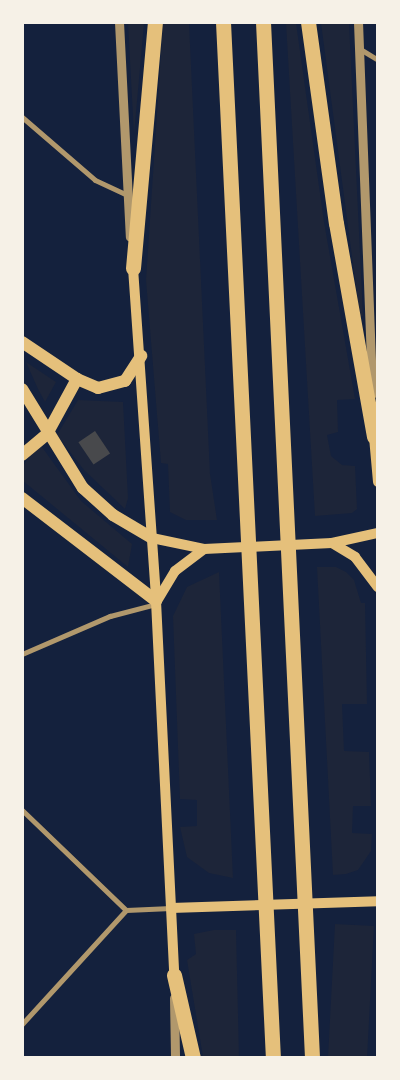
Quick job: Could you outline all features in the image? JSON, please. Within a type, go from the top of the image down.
[{"type":"highway","points":[[133,268],[155,22]]},
{"type":"highway","points":[[223,22],[273,1058]]},
{"type":"highway","points":[[263,22],[312,1058]]},
{"type":"highway","points":[[308,22],[336,223],[374,437]]},
{"type":"highway","points":[[174,975],[193,1058]]},
{"type":"main road","points":[[133,268],[141,356],[156,602],[174,975]]},
{"type":"main road","points":[[22,342],[77,379],[98,388],[116,385],[129,378],[141,356]]},
{"type":"main road","points":[[22,455],[47,434],[77,379]]},
{"type":"main road","points":[[22,389],[47,434],[83,488],[113,515],[152,538],[210,549],[332,543],[378,533]]},
{"type":"main road","points":[[374,437],[378,482]]},
{"type":"main road","points":[[22,498],[156,602]]},
{"type":"main road","points":[[332,543],[355,557],[378,587]]},
{"type":"main road","points":[[156,602],[175,571],[210,549]]},
{"type":"main road","points":[[171,908],[378,901]]},
{"type":"street","points":[[119,22],[126,195],[133,268]]},
{"type":"street","points":[[358,22],[374,437]]},
{"type":"street","points":[[360,49],[378,60]]},
{"type":"street","points":[[22,117],[95,180],[126,195]]},
{"type":"street","points":[[22,654],[110,616],[156,602]]},
{"type":"street","points":[[22,810],[126,910]]},
{"type":"street","points":[[22,1024],[126,910],[171,908]]},
{"type":"street","points":[[174,975],[175,1058]]},
{"type":"shaded area","points":[[128,23],[144,23],[134,135]]},
{"type":"shaded area","points":[[163,23],[189,23],[210,474],[217,520],[186,520],[170,512],[168,464],[161,463],[146,280]]},
{"type":"shaded area","points":[[286,23],[296,23],[324,222],[355,399],[337,400],[338,432],[327,435],[331,456],[342,465],[355,466],[357,509],[352,513],[315,516]]},
{"type":"shaded area","points":[[321,23],[349,23],[363,316],[360,316]]},
{"type":"shaded area","points":[[26,362],[56,382],[45,402],[38,389]]},
{"type":"shaded area","points":[[78,400],[123,402],[128,498],[125,509],[84,470],[57,435]]},
{"type":"shaded area","points":[[39,443],[81,501],[132,544],[128,567],[23,481],[23,466]]},
{"type":"shaded area","points":[[317,567],[336,567],[346,572],[354,580],[361,603],[365,603],[367,704],[342,704],[344,751],[369,752],[371,806],[353,806],[352,833],[372,834],[371,851],[358,870],[346,874],[333,875]]},
{"type":"shaded area","points":[[219,572],[233,878],[209,873],[187,857],[180,827],[197,826],[197,800],[180,799],[173,616],[187,587]]},
{"type":"shaded area","points":[[335,924],[374,926],[367,1058],[328,1057]]},
{"type":"shaded area","points":[[214,930],[236,930],[239,1057],[203,1057],[187,960],[196,954],[194,934]]},
{"type":"building","points":[[95,431],[110,453],[94,465],[78,442]]}]
